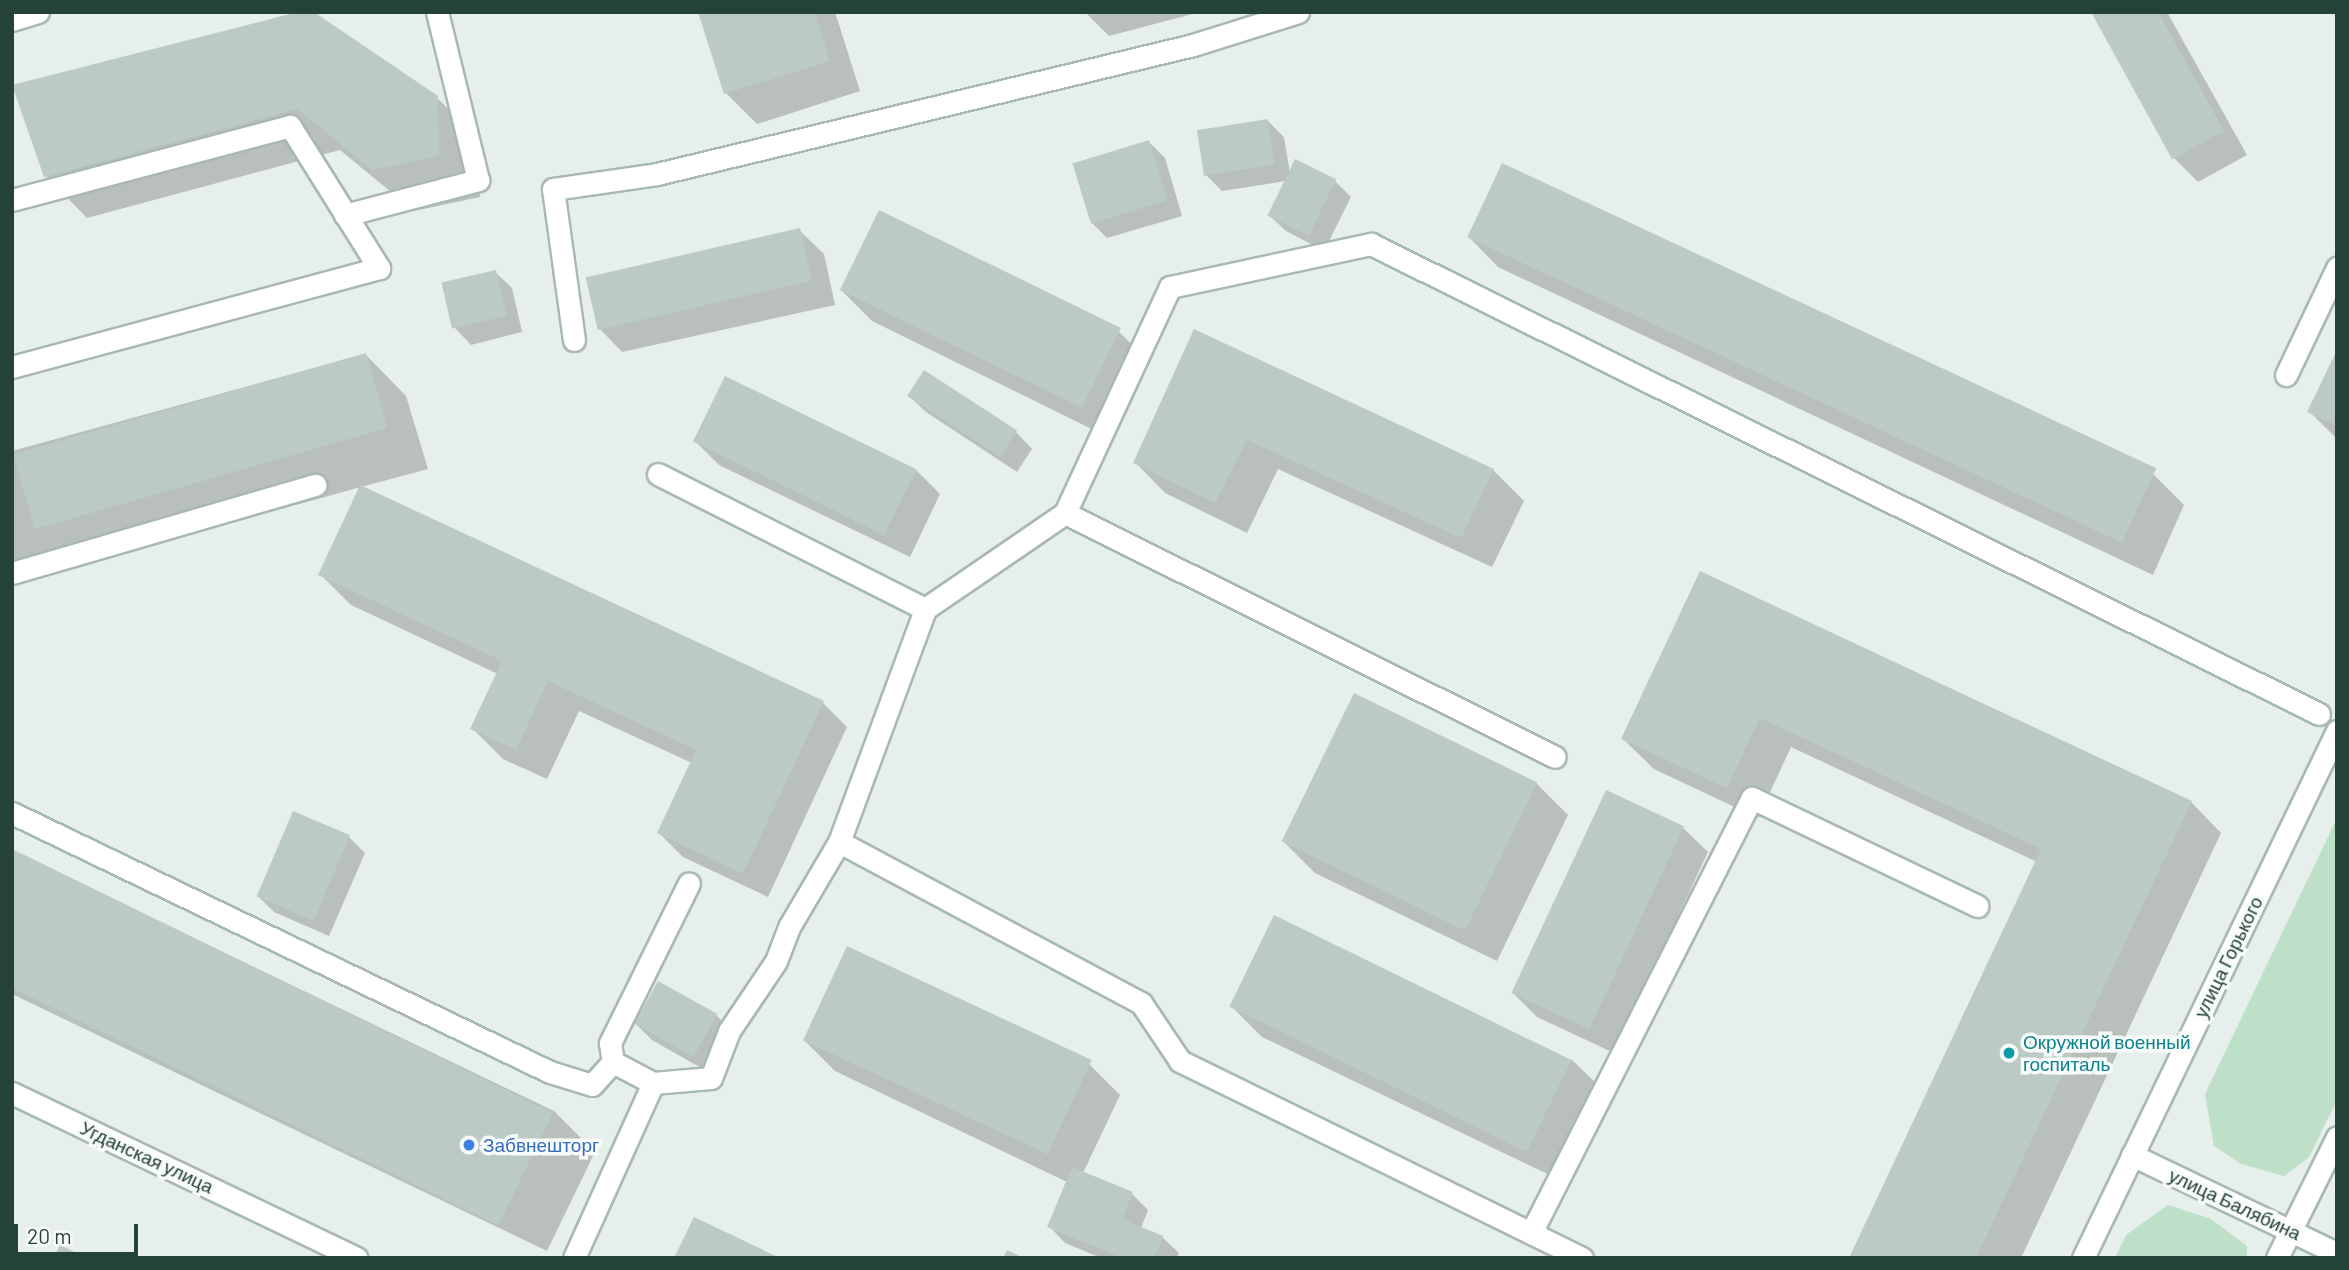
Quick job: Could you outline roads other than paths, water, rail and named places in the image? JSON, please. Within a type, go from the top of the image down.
[{"type":"street","points":[[12,20],[38,12]]},
{"type":"street","points":[[345,215],[478,180],[437,12]]},
{"type":"street","points":[[574,340],[553,188],[657,174],[1193,45],[1298,12]]},
{"type":"street","points":[[12,200],[290,126],[379,268],[12,367]]},
{"type":"street","points":[[613,1062],[653,1083],[711,1079],[729,1031],[776,961],[789,926],[839,842],[925,609],[1065,513],[1170,287],[1371,244],[2319,714]]},
{"type":"street","points":[[2286,374],[2337,268]]},
{"type":"street","points":[[657,474],[925,609]]},
{"type":"street","points":[[12,573],[315,485]]},
{"type":"street","points":[[1065,513],[1555,757]]},
{"type":"street","name":"улица Горького","points":[[2083,1258],[2337,732]]},
{"type":"street","points":[[1531,1233],[1752,798],[1977,906]]},
{"type":"street","points":[[12,813],[550,1072],[592,1085],[613,1062]]},
{"type":"street","points":[[839,842],[1141,1003],[1180,1061],[1582,1258]]},
{"type":"street","points":[[613,1062],[610,1043],[689,883]]},
{"type":"street","points":[[574,1258],[653,1083]]},
{"type":"street","name":"Угданская улица","points":[[12,1093],[357,1258]]},
{"type":"street","points":[[2277,1258],[2337,1137]]},
{"type":"street","name":"улица Балябина","points":[[2132,1156],[2337,1253]]},
{"type":"place","name":"Окружной военный госпиталь","points":[[2009,1053]]},
{"type":"place","name":"Забвнешторг","points":[[469,1145]]}]
